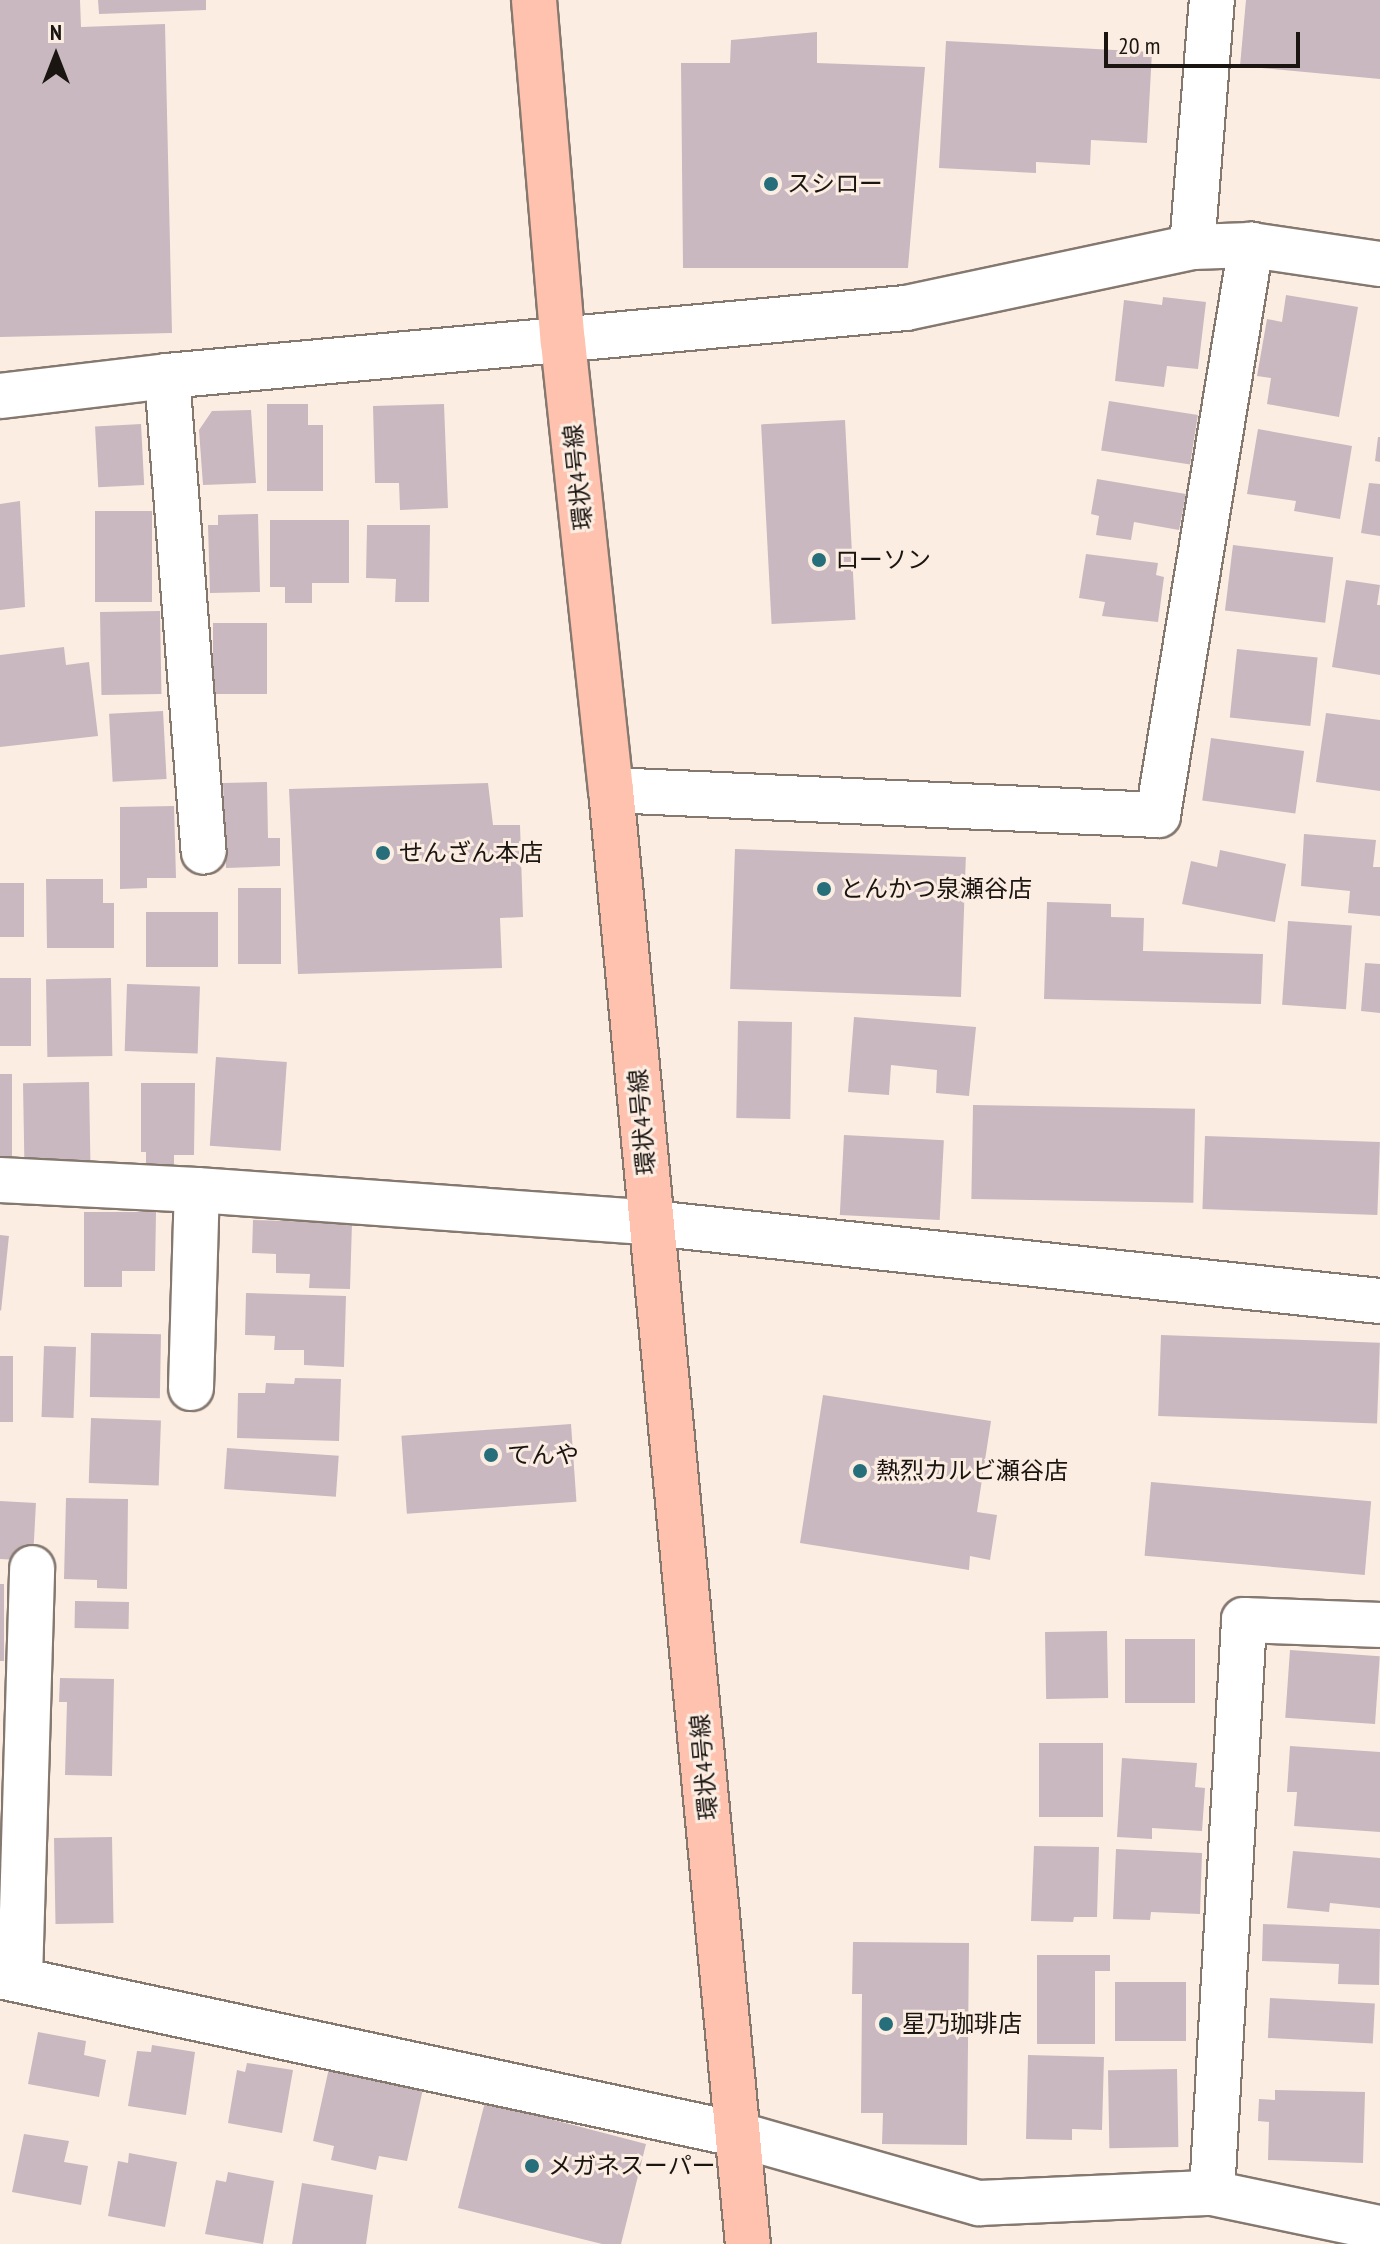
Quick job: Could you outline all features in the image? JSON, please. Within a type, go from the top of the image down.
[{"type":"main road","name":"環状4号線","points":[[534,0],[563,342],[611,790],[748,2244]]},
{"type":"street","points":[[1192,247],[1212,0]]},
{"type":"street","points":[[611,790],[1158,815],[1251,245]]},
{"type":"street","points":[[0,396],[167,376],[563,342],[906,308],[1192,247],[1251,245],[1380,264]]},
{"type":"street","points":[[167,376],[204,852]]},
{"type":"street","points":[[0,1180],[197,1190],[652,1223],[1380,1301]]},
{"type":"street","points":[[191,1388],[197,1190]]},
{"type":"street","points":[[32,1568],[10,1977],[736,2134],[979,2203],[1212,2193],[1380,2228]]},
{"type":"street","points":[[1212,2193],[1244,1620],[1380,1625]]},
{"type":"building","points":[[0,0],[80,0],[81,27],[165,24],[172,333],[0,337]]},
{"type":"building","points":[[98,0],[206,0],[206,10],[99,14]]},
{"type":"building","points":[[1246,0],[1380,0],[1380,79],[1240,66]]},
{"type":"building","points":[[817,32],[817,63],[925,67],[908,268],[683,268],[681,63],[730,63],[731,40]]},
{"type":"building","points":[[946,41],[1152,52],[1147,143],[1091,140],[1090,165],[1036,162],[1036,173],[939,168]]},
{"type":"building","points":[[1286,295],[1358,307],[1339,417],[1267,404],[1271,378],[1257,376],[1267,319],[1282,322]]},
{"type":"building","points":[[1163,297],[1206,302],[1198,369],[1167,366],[1164,387],[1115,381],[1124,300],[1162,305]]},
{"type":"building","points":[[1109,401],[1198,415],[1190,464],[1101,450]]},
{"type":"building","points":[[267,404],[308,404],[308,425],[323,425],[323,491],[267,491]]},
{"type":"building","points":[[444,404],[448,508],[400,510],[399,483],[375,483],[373,406]]},
{"type":"building","points":[[251,410],[256,483],[203,485],[199,430],[212,411]]},
{"type":"building","points":[[845,420],[855,620],[772,624],[761,424]]},
{"type":"building","points":[[141,424],[144,485],[98,487],[95,426]]},
{"type":"building","points":[[1258,429],[1352,446],[1340,519],[1294,511],[1296,501],[1247,494]]},
{"type":"building","points":[[1380,437],[1380,462],[1375,461]]},
{"type":"building","points":[[1097,479],[1186,494],[1179,530],[1134,522],[1131,540],[1096,535],[1099,516],[1091,514]]},
{"type":"building","points":[[1369,483],[1380,484],[1380,536],[1361,533]]},
{"type":"building","points":[[20,501],[25,607],[0,610],[0,504]]},
{"type":"building","points":[[95,511],[152,511],[152,602],[95,602]]},
{"type":"building","points":[[258,514],[260,592],[210,593],[208,525],[218,525],[218,515]]},
{"type":"building","points":[[270,520],[349,520],[349,583],[312,583],[312,603],[285,603],[285,587],[270,587]]},
{"type":"building","points":[[367,525],[430,525],[429,602],[395,602],[396,579],[366,578]]},
{"type":"building","points":[[1233,545],[1333,557],[1325,623],[1225,611]]},
{"type":"building","points":[[1086,554],[1158,563],[1156,575],[1164,577],[1158,622],[1102,616],[1105,602],[1079,598]]},
{"type":"building","points":[[1346,580],[1380,585],[1377,605],[1380,605],[1380,675],[1332,667]]},
{"type":"building","points":[[160,611],[161,694],[101,695],[100,612]]},
{"type":"building","points":[[213,623],[267,623],[267,694],[213,694]]},
{"type":"building","points":[[64,647],[66,665],[89,662],[98,736],[0,747],[0,655]]},
{"type":"building","points":[[1237,649],[1318,657],[1310,726],[1230,718]]},
{"type":"building","points":[[163,711],[167,779],[113,782],[109,714]]},
{"type":"building","points":[[1326,713],[1380,720],[1380,791],[1316,782]]},
{"type":"building","points":[[1211,738],[1304,751],[1295,813],[1202,800]]},
{"type":"building","points":[[267,782],[268,838],[280,838],[280,866],[226,868],[223,783]]},
{"type":"building","points":[[488,783],[493,825],[520,825],[523,917],[500,918],[502,968],[298,974],[289,789]]},
{"type":"building","points":[[174,806],[176,878],[147,878],[147,888],[120,889],[120,807]]},
{"type":"building","points":[[1304,834],[1376,840],[1373,867],[1380,867],[1380,916],[1348,913],[1350,891],[1301,886]]},
{"type":"building","points":[[735,849],[966,857],[961,997],[730,989]]},
{"type":"building","points":[[1220,850],[1286,864],[1275,922],[1182,904],[1191,861],[1217,867]]},
{"type":"building","points":[[46,879],[103,879],[103,903],[114,903],[114,948],[47,948]]},
{"type":"building","points":[[0,883],[24,883],[24,937],[0,937]]},
{"type":"building","points":[[238,888],[281,888],[281,964],[238,964]]},
{"type":"building","points":[[1047,902],[1111,904],[1111,917],[1144,918],[1143,951],[1263,954],[1261,1004],[1044,999]]},
{"type":"building","points":[[146,912],[218,912],[218,967],[146,967]]},
{"type":"building","points":[[1288,921],[1352,925],[1346,1009],[1282,1005]]},
{"type":"building","points":[[1365,963],[1380,964],[1380,1013],[1361,1011]]},
{"type":"building","points":[[0,978],[31,978],[31,1046],[0,1046]]},
{"type":"building","points":[[111,978],[112,1056],[47,1057],[46,979]]},
{"type":"building","points":[[127,984],[200,987],[198,1054],[125,1051]]},
{"type":"building","points":[[854,1017],[976,1027],[969,1096],[936,1093],[937,1070],[891,1065],[889,1095],[848,1092]]},
{"type":"building","points":[[738,1021],[792,1022],[790,1119],[736,1118]]},
{"type":"building","points":[[216,1057],[287,1062],[281,1151],[210,1146]]},
{"type":"building","points":[[0,1074],[12,1074],[12,1159],[0,1159]]},
{"type":"building","points":[[89,1082],[90,1160],[24,1161],[23,1083]]},
{"type":"building","points":[[141,1083],[195,1083],[194,1155],[174,1155],[174,1170],[146,1170],[146,1152],[141,1152]]},
{"type":"building","points":[[973,1105],[1195,1109],[1193,1203],[971,1199]]},
{"type":"building","points":[[844,1135],[944,1140],[940,1220],[840,1215]]},
{"type":"building","points":[[1205,1136],[1380,1142],[1377,1215],[1202,1209]]},
{"type":"building","points":[[84,1212],[156,1212],[155,1271],[122,1271],[122,1287],[84,1287]]},
{"type":"building","points":[[253,1220],[352,1223],[350,1289],[309,1288],[310,1274],[276,1273],[276,1254],[252,1253]]},
{"type":"building","points":[[0,1235],[9,1236],[0,1310]]},
{"type":"building","points":[[246,1293],[346,1296],[344,1367],[304,1365],[304,1350],[274,1350],[275,1336],[245,1335]]},
{"type":"building","points":[[91,1333],[161,1334],[160,1398],[90,1397]]},
{"type":"building","points":[[1161,1335],[1380,1343],[1377,1424],[1158,1416]]},
{"type":"building","points":[[44,1346],[76,1347],[74,1418],[42,1417]]},
{"type":"building","points":[[0,1356],[13,1356],[13,1422],[0,1422]]},
{"type":"building","points":[[295,1378],[341,1379],[339,1441],[237,1438],[238,1393],[265,1393],[266,1383],[294,1384]]},
{"type":"building","points":[[823,1395],[991,1421],[977,1512],[997,1515],[990,1560],[970,1556],[969,1570],[800,1543]]},
{"type":"building","points":[[91,1418],[161,1420],[159,1485],[89,1483]]},
{"type":"building","points":[[571,1424],[576,1502],[407,1514],[401,1436]]},
{"type":"building","points":[[227,1448],[339,1456],[336,1497],[224,1489]]},
{"type":"building","points":[[1151,1482],[1371,1501],[1365,1575],[1145,1556]]},
{"type":"building","points":[[66,1498],[128,1499],[127,1589],[97,1588],[97,1580],[64,1579]]},
{"type":"building","points":[[0,1501],[36,1503],[33,1561],[0,1559]]},
{"type":"building","points":[[0,1584],[4,1584],[4,1661],[0,1661]]},
{"type":"building","points":[[75,1601],[129,1602],[129,1629],[75,1628]]},
{"type":"building","points":[[1107,1631],[1108,1698],[1046,1699],[1045,1632]]},
{"type":"building","points":[[1125,1639],[1195,1639],[1195,1703],[1125,1703]]},
{"type":"building","points":[[1290,1650],[1380,1656],[1375,1724],[1285,1718]]},
{"type":"building","points":[[60,1678],[114,1679],[112,1776],[65,1775],[67,1702],[59,1702]]},
{"type":"building","points":[[1039,1743],[1103,1743],[1103,1817],[1039,1817]]},
{"type":"building","points":[[1290,1746],[1380,1752],[1380,1832],[1294,1826],[1297,1792],[1287,1792]]},
{"type":"building","points":[[1122,1758],[1197,1763],[1195,1787],[1205,1788],[1202,1831],[1152,1828],[1152,1839],[1117,1837]]},
{"type":"building","points":[[112,1837],[114,1923],[56,1924],[54,1838]]},
{"type":"building","points":[[1034,1846],[1099,1847],[1097,1917],[1074,1917],[1073,1922],[1031,1921]]},
{"type":"building","points":[[1116,1849],[1202,1853],[1200,1914],[1151,1912],[1150,1920],[1113,1919]]},
{"type":"building","points":[[1293,1851],[1380,1858],[1380,1908],[1330,1903],[1329,1912],[1287,1908]]},
{"type":"building","points":[[1263,1924],[1380,1929],[1379,1985],[1338,1984],[1339,1964],[1262,1961]]},
{"type":"building","points":[[853,1942],[969,1943],[967,2145],[882,2144],[883,2113],[861,2113],[862,1994],[852,1994]]},
{"type":"building","points":[[1037,1955],[1110,1955],[1110,1971],[1095,1971],[1095,2044],[1037,2044]]},
{"type":"building","points":[[1115,1982],[1186,1982],[1186,2041],[1115,2041]]},
{"type":"building","points":[[1270,1998],[1375,2003],[1373,2043],[1268,2038]]},
{"type":"building","points":[[38,2032],[86,2041],[84,2055],[106,2060],[99,2097],[28,2084]]},
{"type":"building","points":[[152,2045],[195,2052],[186,2115],[128,2106],[137,2051],[151,2052]]},
{"type":"building","points":[[1028,2055],[1104,2057],[1102,2130],[1072,2129],[1072,2140],[1026,2139]]},
{"type":"building","points":[[247,2063],[293,2070],[282,2133],[228,2123],[237,2070],[245,2072]]},
{"type":"building","points":[[329,2068],[423,2089],[407,2161],[379,2156],[376,2170],[331,2160],[334,2146],[313,2141]]},
{"type":"building","points":[[1177,2069],[1178,2147],[1109,2148],[1108,2070]]},
{"type":"building","points":[[1275,2090],[1365,2092],[1363,2163],[1268,2160],[1269,2122],[1258,2121],[1259,2099],[1275,2100]]},
{"type":"building","points":[[485,2102],[646,2144],[621,2244],[602,2244],[458,2208]]},
{"type":"building","points":[[24,2134],[69,2141],[64,2162],[88,2166],[81,2205],[12,2192]]},
{"type":"building","points":[[129,2153],[177,2162],[165,2227],[108,2216],[118,2161],[128,2163]]},
{"type":"building","points":[[228,2172],[274,2181],[263,2244],[205,2234],[216,2180],[226,2182]]},
{"type":"building","points":[[302,2183],[373,2195],[366,2244],[292,2244]]},
{"type":"place","name":"スシロー","points":[[771,184]]},
{"type":"place","name":"ローソン","points":[[819,560]]},
{"type":"place","name":"せんざん本店","points":[[383,853]]},
{"type":"place","name":"とんかつ泉瀬谷店","points":[[824,889]]},
{"type":"place","name":"てんや","points":[[491,1455]]},
{"type":"place","name":"熱烈カルビ瀬谷店","points":[[860,1471]]},
{"type":"place","name":"星乃珈琲店","points":[[886,2024]]},
{"type":"place","name":"メガネスーパー","points":[[532,2166]]}]
